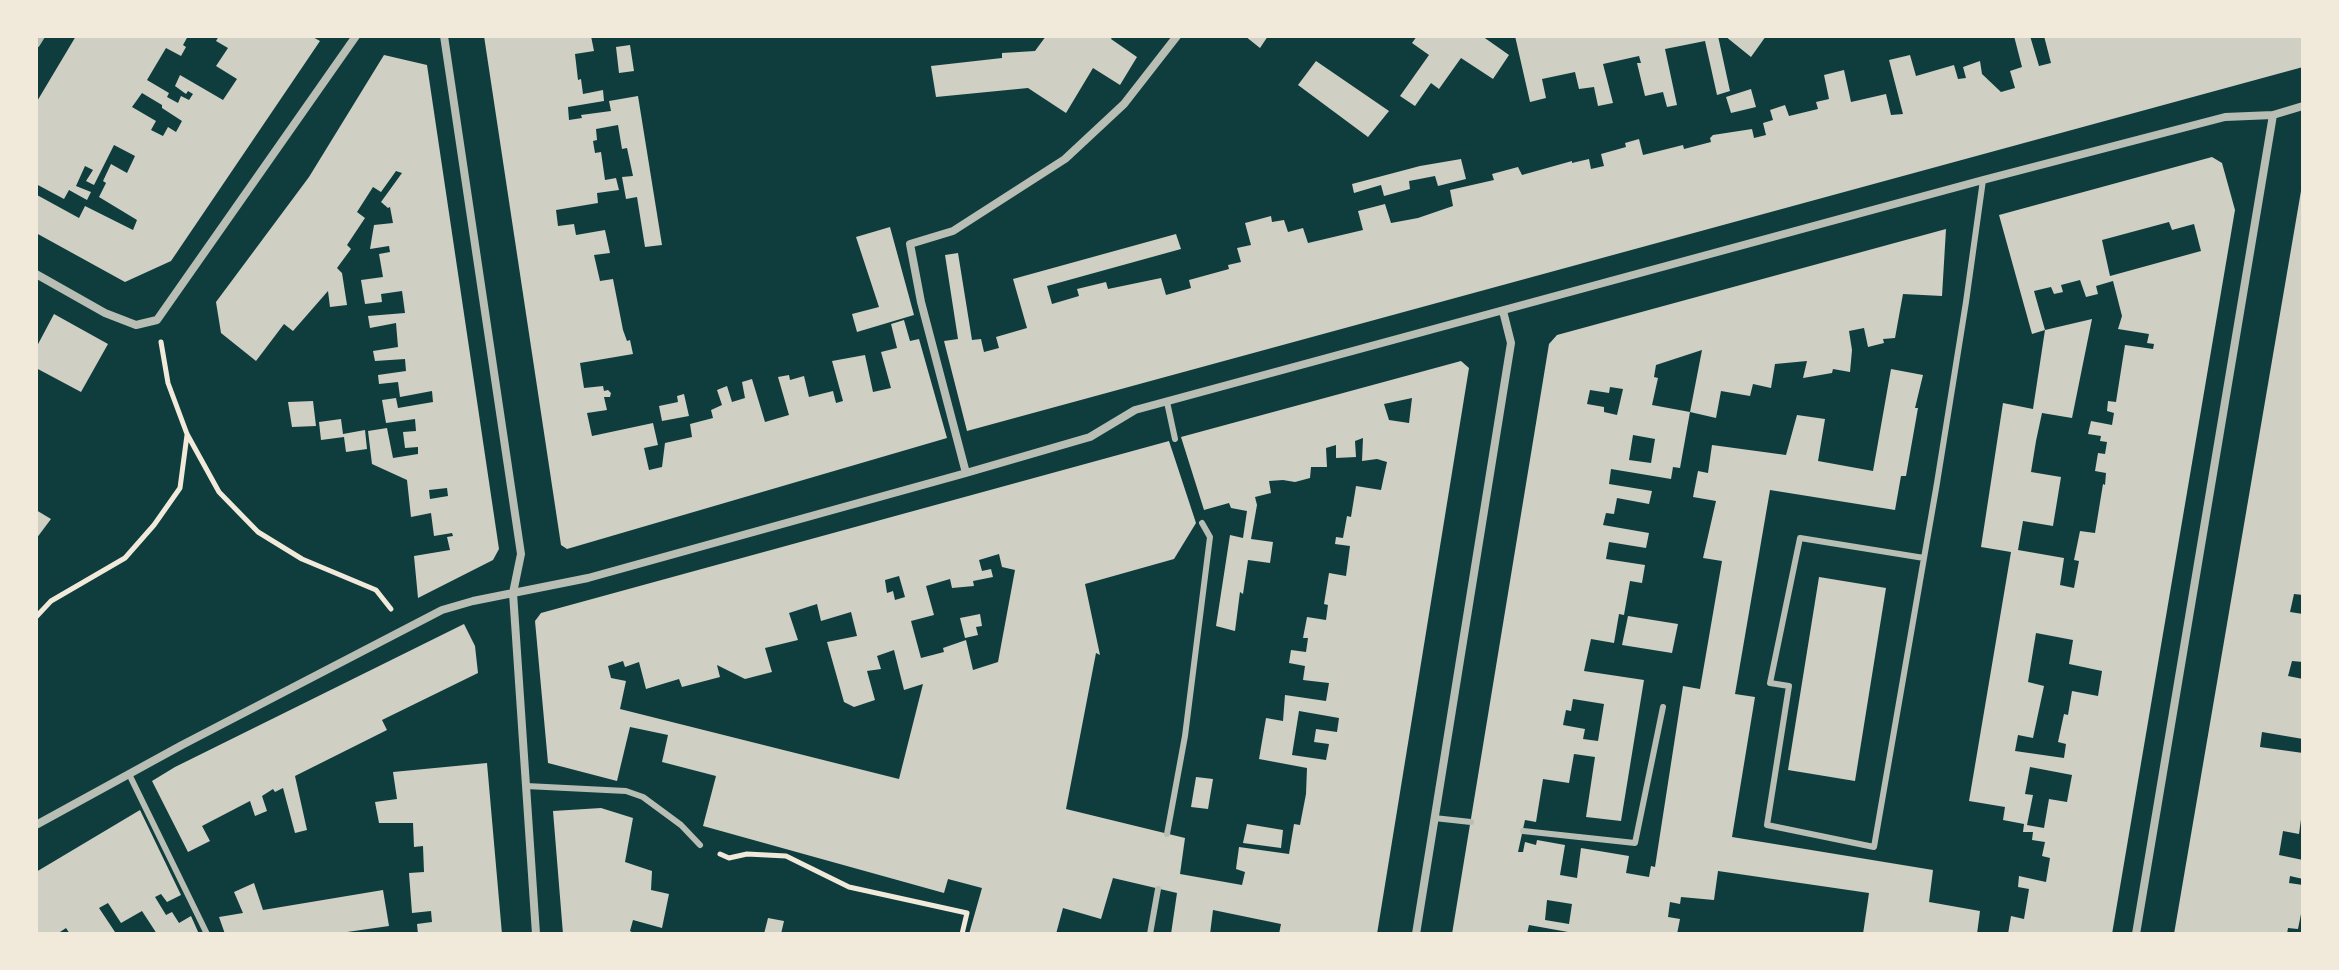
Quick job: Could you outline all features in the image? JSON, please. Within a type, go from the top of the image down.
[{"type":"street","points":[[36,44],[41,36]]},
{"type":"street","points":[[36,274],[105,313],[136,325],[157,320],[356,36]]},
{"type":"street","points":[[444,36],[521,554],[513,593],[536,934]]},
{"type":"street","points":[[966,473],[921,302],[910,244],[953,231],[1065,159],[1124,104],[1177,36]]},
{"type":"street","points":[[36,825],[442,610],[588,578],[966,473],[1090,437],[1135,410],[1983,180],[2225,117],[2273,115],[2303,106]]},
{"type":"street","points":[[2136,934],[2273,115]]},
{"type":"street","points":[[1416,934],[1511,343],[1503,311]]},
{"type":"lane","points":[[1924,558],[1800,538],[1770,683],[1789,686],[1767,825],[1874,847],[1924,558],[1966,302],[1983,180]]},
{"type":"lane","points":[[1167,402],[1175,439]]},
{"type":"lane","points":[[1167,834],[1185,736],[1210,537],[1202,523]]},
{"type":"lane","points":[[1523,831],[1635,843],[1663,707]]},
{"type":"lane","points":[[129,774],[207,934]]},
{"type":"lane","points":[[526,786],[626,791],[643,797],[681,825],[700,845]]},
{"type":"lane","points":[[1434,818],[1471,822]]},
{"type":"lane","points":[[1150,934],[1158,889]]},
{"type":"path","points":[[157,320],[168,383],[187,434],[219,492],[258,532],[302,559],[376,590],[407,628]]},
{"type":"path","points":[[36,617],[51,601],[125,558],[154,525],[180,488],[187,434]]},
{"type":"path","points":[[700,845],[729,858],[747,854],[786,856],[849,887],[967,913],[962,934]]},
{"type":"building","points":[[76,36],[188,36],[181,56],[166,48],[147,80],[169,93],[167,97],[178,103],[181,96],[189,100],[193,94],[188,91],[186,94],[175,86],[180,75],[223,100],[237,79],[216,66],[228,48],[216,41],[219,36],[311,36],[320,41],[171,261],[125,282],[36,233],[37,195],[79,218],[85,206],[133,230],[137,220],[99,197],[111,164],[127,173],[135,156],[114,145],[94,185],[86,181],[93,170],[85,166],[76,186],[91,192],[87,200],[69,190],[64,199],[36,184],[36,103]],"holes":[[[142,93],[182,121],[176,132],[168,127],[163,136],[151,130],[156,121],[132,107]]]},
{"type":"building","points":[[484,36],[591,36],[594,51],[575,54],[578,80],[581,79],[583,94],[603,90],[604,101],[568,107],[569,120],[611,111],[609,101],[638,96],[662,245],[645,247],[637,197],[626,199],[622,177],[633,176],[627,148],[622,149],[618,125],[596,129],[597,140],[593,141],[595,153],[601,152],[605,180],[616,178],[619,190],[597,193],[598,203],[556,210],[558,226],[574,224],[576,235],[605,230],[610,253],[594,255],[600,281],[613,279],[623,330],[627,341],[630,340],[633,354],[580,363],[584,388],[603,386],[604,391],[611,393],[610,397],[604,397],[607,410],[587,413],[592,436],[653,423],[658,445],[644,448],[649,470],[662,467],[665,443],[692,437],[690,424],[713,418],[711,410],[722,405],[717,390],[727,386],[732,402],[745,398],[742,382],[752,379],[765,422],[789,415],[778,377],[789,375],[790,380],[804,376],[809,397],[833,391],[836,403],[843,401],[832,361],[865,355],[873,392],[891,388],[881,352],[897,348],[891,324],[904,320],[910,341],[919,339],[947,438],[567,549],[561,545]]},
{"type":"building","points":[[1046,36],[1113,36],[1111,39],[1137,57],[1120,85],[1093,68],[1066,113],[1028,88],[936,97],[931,66],[1002,58],[1002,53],[1035,51]]},
{"type":"building","points":[[1245,36],[1268,36],[1260,48]]},
{"type":"building","points":[[1417,36],[1482,36],[1509,55],[1493,79],[1461,58],[1439,89],[1431,83],[1415,106],[1400,96],[1429,55],[1412,43]]},
{"type":"building","points":[[1515,36],[1718,36],[1730,91],[1717,95],[1705,41],[1665,49],[1677,105],[1667,107],[1663,92],[1645,96],[1637,63],[1641,63],[1639,56],[1603,64],[1613,103],[1598,106],[1594,87],[1579,89],[1575,72],[1542,79],[1546,98],[1530,102]]},
{"type":"building","points":[[1725,36],[1766,36],[1751,57]]},
{"type":"building","points":[[2014,36],[2030,36],[2039,66],[2051,63],[2044,36],[2303,36],[2303,67],[967,431],[944,341],[958,339],[945,255],[958,253],[972,340],[981,339],[984,352],[999,348],[996,337],[1027,328],[1013,279],[1176,234],[1181,249],[1047,286],[1052,304],[1079,296],[1077,289],[1106,282],[1108,289],[1161,278],[1166,295],[1191,288],[1189,280],[1229,269],[1228,265],[1241,262],[1237,248],[1251,245],[1245,223],[1271,216],[1272,222],[1284,220],[1288,232],[1303,228],[1308,243],[1363,230],[1358,211],[1385,204],[1391,223],[1453,206],[1450,190],[1494,180],[1492,174],[1518,167],[1522,175],[1589,159],[1591,169],[1604,166],[1601,154],[1626,147],[1625,143],[1639,139],[1643,155],[1711,142],[1713,135],[1752,129],[1754,138],[1766,135],[1763,123],[1773,120],[1770,110],[1785,105],[1789,116],[1818,109],[1816,102],[1829,99],[1824,75],[1844,70],[1851,102],[1886,94],[1891,115],[1903,114],[1889,60],[1910,55],[1916,76],[1954,65],[1958,79],[1966,78],[1963,67],[1980,61],[1982,74],[2001,92],[2015,88],[2010,71],[2022,67]]},
{"type":"building","points":[[630,45],[634,71],[619,73],[616,47]]},
{"type":"building","points":[[384,55],[427,65],[499,549],[493,560],[418,598],[414,556],[450,550],[447,537],[453,536],[452,533],[434,536],[431,513],[411,517],[407,480],[372,464],[368,431],[387,428],[393,458],[418,454],[418,447],[405,448],[403,432],[416,431],[415,419],[386,423],[382,400],[396,398],[398,408],[433,402],[432,391],[400,397],[398,382],[379,384],[378,375],[406,371],[405,359],[375,361],[373,351],[398,347],[396,323],[370,328],[368,316],[405,313],[402,291],[381,294],[382,302],[365,304],[361,280],[383,277],[379,254],[390,252],[389,246],[370,249],[374,225],[393,223],[390,207],[381,202],[402,173],[396,171],[381,192],[373,187],[357,212],[365,218],[347,245],[351,249],[337,268],[342,273],[347,305],[330,307],[328,291],[293,331],[284,324],[256,361],[221,333],[216,302],[309,177]],"holes":[[[447,488],[448,496],[430,499],[429,490]]]},
{"type":"building","points":[[1316,61],[1389,111],[1368,137],[1298,85]]},
{"type":"building","points":[[1751,89],[1756,107],[1731,113],[1726,97]]},
{"type":"building","points":[[2212,157],[2222,163],[2235,210],[2112,934],[2008,934],[2011,916],[2024,919],[2029,889],[2018,887],[2019,876],[2046,882],[2050,858],[2042,856],[2045,842],[2032,840],[2033,832],[2023,832],[2024,824],[2003,820],[2005,807],[1969,801],[2011,552],[1981,547],[2003,403],[2033,409],[2045,330],[2032,334],[1999,215]],"holes":[[[2169,222],[2172,230],[2194,224],[2201,251],[2110,276],[2102,240]],[[2080,280],[2086,297],[2098,294],[2096,286],[2113,281],[2122,316],[2118,329],[2149,334],[2147,343],[2154,344],[2153,349],[2125,345],[2116,402],[2108,401],[2107,411],[2114,413],[2112,425],[2091,421],[2088,434],[2101,436],[2100,441],[2107,442],[2105,454],[2098,453],[2095,471],[2106,473],[2105,485],[2095,533],[2080,531],[2074,560],[2079,561],[2074,588],[2060,585],[2064,558],[2018,550],[2023,521],[2053,526],[2061,477],[2031,472],[2036,441],[2042,413],[2072,418],[2092,319],[2045,330],[2034,291],[2051,287],[2054,294],[2063,292],[2061,285]],[[2036,633],[2073,640],[2069,664],[2102,671],[2098,696],[2072,691],[2068,715],[2064,714],[2058,742],[2066,744],[2064,758],[2015,751],[2018,735],[2033,738],[2044,686],[2028,682]],[[2030,767],[2072,775],[2067,802],[2049,799],[2044,828],[2027,825],[2033,795],[2025,794]]]},
{"type":"building","points":[[1461,159],[1466,179],[1438,186],[1435,176],[1409,181],[1410,189],[1384,196],[1381,185],[1354,193],[1352,184]]},
{"type":"building","points":[[2301,191],[2303,595],[2294,594],[2290,612],[2303,614],[2303,662],[2292,661],[2288,676],[2303,679],[2303,739],[2262,732],[2260,747],[2303,753],[2303,805],[2299,834],[2283,831],[2279,855],[2303,860],[2303,879],[2290,876],[2289,883],[2303,885],[2303,904],[2298,929],[2288,928],[2287,934],[2174,934]]},
{"type":"building","points":[[890,227],[914,315],[857,332],[852,314],[879,307],[856,237]]},
{"type":"building","points":[[1946,229],[1942,296],[1903,294],[1895,338],[1883,339],[1884,343],[1868,347],[1864,328],[1849,331],[1852,350],[1850,372],[1833,369],[1832,373],[1803,378],[1807,361],[1775,364],[1771,388],[1753,384],[1750,396],[1721,391],[1716,418],[1690,412],[1680,468],[1673,467],[1671,479],[1611,469],[1609,484],[1652,491],[1649,504],[1617,498],[1614,514],[1606,513],[1603,525],[1649,533],[1646,548],[1609,542],[1606,559],[1645,565],[1642,583],[1630,581],[1624,615],[1619,614],[1614,643],[1591,639],[1584,671],[1644,680],[1621,821],[1586,817],[1595,757],[1574,754],[1569,783],[1543,779],[1536,822],[1525,820],[1518,852],[1523,852],[1525,842],[1536,845],[1537,840],[1565,845],[1560,875],[1577,878],[1581,848],[1629,856],[1626,873],[1649,877],[1651,866],[1655,867],[1683,686],[1700,689],[1722,561],[1703,558],[1716,501],[1693,497],[1698,471],[1708,473],[1712,445],[1786,455],[1797,415],[1825,419],[1818,461],[1873,471],[1891,369],[1923,375],[1915,408],[1918,408],[1906,476],[1901,476],[1895,510],[1770,490],[1735,694],[1755,697],[1732,837],[1933,870],[1929,902],[1980,911],[1977,934],[1863,934],[1869,893],[1718,871],[1714,900],[1681,897],[1680,904],[1670,902],[1668,917],[1680,919],[1677,934],[1567,934],[1529,925],[1527,934],[1452,934],[1549,344],[1557,335]],"holes":[[[1702,350],[1690,412],[1652,405],[1658,378],[1654,377],[1656,365]],[[1610,387],[1623,389],[1617,415],[1604,412],[1604,407],[1587,404],[1590,390],[1609,393]],[[1633,435],[1655,439],[1651,463],[1629,460]],[[1573,699],[1604,704],[1598,741],[1583,739],[1585,729],[1563,725],[1566,710],[1571,711]],[[1547,900],[1572,904],[1569,924],[1545,920]]]},
{"type":"building","points":[[54,314],[108,344],[81,392],[36,368],[36,348]]},
{"type":"building","points":[[1461,361],[1469,368],[1377,934],[1279,934],[1281,924],[1213,910],[1210,934],[1171,934],[1177,893],[1113,878],[1101,919],[1063,908],[1056,934],[969,934],[982,888],[948,879],[944,893],[703,826],[716,776],[662,762],[668,735],[630,727],[617,781],[548,763],[535,621],[541,613],[1169,441],[1196,523],[1174,559],[1085,584],[1100,655],[1096,653],[1066,809],[1185,838],[1180,874],[1242,885],[1245,872],[1236,869],[1239,847],[1289,854],[1294,824],[1300,825],[1307,768],[1259,759],[1266,718],[1283,721],[1285,695],[1326,701],[1329,683],[1303,680],[1305,666],[1289,663],[1291,650],[1306,652],[1308,638],[1303,638],[1307,617],[1326,620],[1328,605],[1324,604],[1329,573],[1346,576],[1350,546],[1335,544],[1336,537],[1343,538],[1347,516],[1351,517],[1356,486],[1381,490],[1387,462],[1377,459],[1362,461],[1363,438],[1355,441],[1356,457],[1336,458],[1336,445],[1326,448],[1327,467],[1311,467],[1310,478],[1295,482],[1269,481],[1271,493],[1255,497],[1257,505],[1251,539],[1273,542],[1270,563],[1248,560],[1235,631],[1216,626],[1230,535],[1243,538],[1247,511],[1231,508],[1229,503],[1204,510],[1181,437]],"holes":[[[1412,398],[1409,423],[1389,420],[1384,404]],[[999,554],[1002,567],[1015,570],[998,662],[973,670],[966,640],[943,648],[944,652],[921,658],[911,621],[934,615],[926,586],[950,579],[952,588],[974,586],[973,581],[993,577],[991,569],[982,571],[979,560]],[[899,576],[905,597],[895,600],[893,591],[887,593],[885,580]],[[817,604],[821,621],[851,612],[857,636],[827,642],[844,702],[854,707],[875,700],[867,671],[881,669],[877,656],[894,650],[904,690],[923,684],[899,779],[620,709],[626,681],[611,678],[608,666],[623,661],[625,667],[639,662],[646,689],[679,679],[682,687],[720,677],[717,665],[745,679],[772,672],[765,648],[798,640],[789,613]],[[1299,711],[1339,718],[1337,732],[1316,729],[1314,742],[1329,744],[1326,760],[1292,755]]]},
{"type":"building","points":[[684,394],[689,416],[662,421],[659,406],[678,402],[677,396]]},
{"type":"building","points":[[313,401],[316,426],[292,427],[288,402]]},
{"type":"building","points":[[341,419],[343,434],[365,430],[367,449],[346,452],[344,437],[321,440],[319,422]]},
{"type":"building","points":[[36,510],[51,519],[36,539]]},
{"type":"building","points":[[1819,577],[1886,588],[1855,781],[1788,770]]},
{"type":"building","points":[[980,614],[982,626],[976,627],[978,635],[965,638],[960,618]]},
{"type":"building","points":[[1628,616],[1678,624],[1672,653],[1622,645]]},
{"type":"building","points":[[464,624],[475,646],[478,673],[382,720],[387,730],[295,776],[307,830],[295,833],[283,788],[275,792],[273,789],[262,796],[267,811],[255,816],[250,801],[202,826],[210,841],[188,852],[152,781]]},
{"type":"building","points":[[487,763],[502,934],[418,934],[417,924],[432,922],[431,911],[412,913],[409,873],[424,872],[423,846],[414,847],[413,823],[379,823],[375,802],[397,799],[393,772]]},
{"type":"building","points":[[1196,777],[1213,779],[1208,809],[1191,807]]},
{"type":"building","points":[[601,808],[633,818],[625,862],[652,871],[651,890],[669,894],[662,928],[633,920],[630,931],[635,934],[563,934],[553,811]]},
{"type":"building","points":[[140,810],[181,895],[167,902],[161,894],[155,897],[166,915],[172,912],[179,923],[191,916],[199,934],[157,934],[142,911],[121,923],[108,903],[99,908],[115,932],[113,934],[70,934],[66,928],[57,934],[36,934],[36,872]]},
{"type":"building","points":[[1247,824],[1283,830],[1281,848],[1243,843]]},
{"type":"building","points":[[254,883],[263,910],[383,890],[389,926],[333,934],[225,934],[219,917],[243,913],[234,892]]},
{"type":"building","points":[[768,918],[784,921],[781,934],[764,934]]}]
